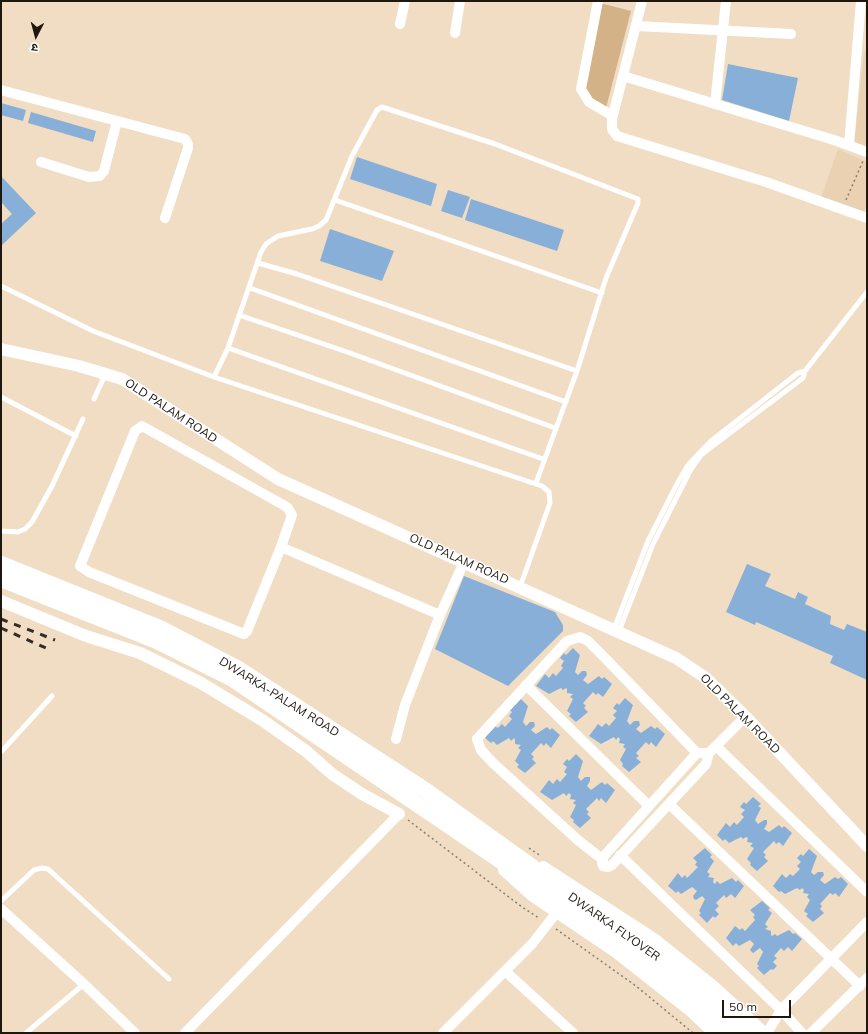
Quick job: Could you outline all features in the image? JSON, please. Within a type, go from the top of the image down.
[{"type":"main road","name":"DWARKA-PALAM ROAD","points":[[1,564],[162,629],[237,668],[426,790],[474,834]]},
{"type":"main road","name":"DWARKA-PALAM ROAD","points":[[1,579],[157,641],[231,678],[474,834]]},
{"type":"main road","name":"DWARKA FLYOVER","points":[[474,834],[674,985],[727,1033]]},
{"type":"main road","name":"DWARKA FLYOVER","points":[[511,861],[681,974],[746,1033]]},
{"type":"street","points":[[400,24],[405,1]]},
{"type":"street","points":[[455,33],[460,1]]},
{"type":"street","points":[[598,1],[581,89],[589,102],[613,116]]},
{"type":"street","points":[[642,1],[637,26],[613,116],[612,124],[614,133],[623,139],[766,182],[867,218]]},
{"type":"street","points":[[715,104],[726,1]]},
{"type":"street","points":[[849,146],[861,1]]},
{"type":"street","points":[[637,26],[791,34]]},
{"type":"street","points":[[623,76],[867,151]]},
{"type":"street","points":[[1,90],[187,141],[188,148],[165,218]]},
{"type":"street","points":[[41,162],[89,177],[100,176],[104,171],[116,121]]},
{"type":"street","name":"OLD PALAM ROAD","points":[[1,349],[79,366],[122,379],[151,396],[243,458],[278,478],[676,658],[706,678],[867,846]]},
{"type":"street","points":[[142,426],[287,507],[292,516],[281,548],[247,631],[244,634],[96,575],[80,566],[135,431],[142,426]]},
{"type":"street","points":[[281,548],[440,615]]},
{"type":"street","points":[[396,739],[405,705],[440,615],[464,562]]},
{"type":"street","points":[[1,601],[86,636],[140,653],[201,683],[262,720],[306,751],[332,774],[362,794],[399,814],[185,1033]]},
{"type":"street","points":[[708,753],[697,753],[588,641],[580,637],[567,641],[477,739],[481,750],[579,841],[602,859],[603,866],[608,867],[706,764],[708,753],[745,717]]},
{"type":"street","points":[[526,685],[649,806]]},
{"type":"street","points":[[716,746],[867,892]]},
{"type":"street","points":[[602,859],[697,753]]},
{"type":"street","points":[[669,804],[832,958],[863,982],[811,1033]]},
{"type":"street","points":[[474,834],[533,896],[616,952],[691,1011],[714,1033]]},
{"type":"street","points":[[474,834],[565,880],[654,938],[714,987],[764,1033]]},
{"type":"street","points":[[620,855],[781,1010],[802,1033]]},
{"type":"street","points":[[1,909],[84,984],[135,1033]]},
{"type":"street","points":[[444,1033],[532,944],[557,912]]},
{"type":"street","points":[[767,1033],[781,1010],[867,922]]},
{"type":"street","points":[[505,971],[573,1033]]},
{"type":"lane","points":[[214,377],[228,348],[250,288],[261,252],[270,239],[289,232],[319,226],[330,214],[352,156],[379,108],[386,108],[495,144],[638,199],[638,203],[614,256],[566,402],[543,460],[536,483]]},
{"type":"lane","points":[[335,200],[602,293]]},
{"type":"lane","points":[[258,263],[297,274],[576,371]]},
{"type":"lane","points":[[1,286],[93,331],[214,377],[542,486],[549,492],[550,503],[520,587]]},
{"type":"lane","points":[[250,288],[566,402]]},
{"type":"lane","points":[[616,630],[648,542],[688,465],[711,441],[798,373],[805,371],[867,292]]},
{"type":"lane","points":[[239,315],[350,353],[555,428]]},
{"type":"lane","points":[[228,348],[543,460]]},
{"type":"lane","points":[[94,399],[106,374]]},
{"type":"lane","points":[[1,397],[76,436]]},
{"type":"lane","points":[[1,531],[18,532],[25,529],[32,522],[52,486],[84,419]]},
{"type":"lane","points":[[1,752],[52,696]]},
{"type":"lane","points":[[1,901],[34,870],[42,868],[48,869],[169,979]]},
{"type":"lane","points":[[26,1033],[84,984]]},
{"type":"path","points":[[842,209],[867,151]]},
{"type":"shaded area","points":[[600,3],[631,11],[606,108],[589,96],[583,87]]},
{"type":"shaded area","points":[[864,51],[867,52],[867,148],[854,144]]},
{"type":"shaded area","points":[[838,149],[867,162],[867,205],[864,212],[821,198]]},
{"type":"building","points":[[728,64],[798,78],[789,121],[722,100]]},
{"type":"building","points":[[1,103],[26,110],[23,121],[1,115]]},
{"type":"building","points":[[31,112],[96,131],[93,142],[28,123]]},
{"type":"building","points":[[357,157],[437,184],[431,206],[350,179]]},
{"type":"building","points":[[1,176],[36,213],[1,246],[1,224],[12,214],[1,202]]},
{"type":"building","points":[[448,190],[470,197],[462,218],[441,211]]},
{"type":"building","points":[[471,199],[564,230],[557,251],[465,220]]},
{"type":"building","points":[[330,229],[394,251],[382,281],[320,261]]},
{"type":"building","points":[[747,564],[771,574],[765,586],[795,599],[798,592],[808,597],[805,604],[831,616],[830,624],[844,630],[847,624],[867,632],[867,680],[830,663],[833,656],[756,622],[755,625],[726,612]]},
{"type":"building","points":[[464,576],[555,612],[563,625],[563,631],[508,686],[435,649]]},
{"type":"building","points":[[573,648],[580,655],[575,672],[578,675],[582,671],[586,671],[587,675],[583,680],[588,684],[599,676],[602,679],[604,677],[612,684],[603,697],[598,693],[596,695],[593,692],[583,703],[586,706],[584,708],[588,712],[576,722],[569,716],[571,714],[567,711],[573,699],[570,697],[573,694],[567,693],[566,688],[563,690],[561,688],[549,694],[536,686],[545,674],[549,678],[553,673],[556,676],[563,668],[561,666],[564,661],[560,658],[564,653],[566,655]]},
{"type":"building","points":[[625,698],[633,705],[627,721],[630,725],[634,721],[639,721],[640,725],[636,729],[641,733],[651,726],[655,729],[657,727],[665,734],[656,747],[651,742],[649,745],[646,742],[636,753],[639,756],[636,758],[641,762],[629,772],[622,766],[623,764],[620,760],[626,749],[623,747],[625,744],[619,743],[620,739],[618,737],[616,740],[614,737],[601,744],[589,736],[598,724],[602,727],[606,723],[609,726],[616,718],[613,715],[617,711],[613,708],[617,703],[619,705]]},
{"type":"building","points":[[521,699],[528,706],[523,722],[526,726],[530,722],[534,722],[535,726],[531,730],[536,734],[547,727],[550,730],[552,728],[560,735],[551,748],[546,743],[544,746],[541,743],[531,754],[534,757],[532,759],[536,763],[525,773],[517,767],[519,765],[515,761],[521,750],[518,748],[521,745],[515,744],[514,738],[511,741],[509,738],[497,745],[493,741],[491,743],[484,737],[493,725],[498,728],[502,724],[505,727],[512,719],[509,716],[512,712],[508,709],[512,704],[514,706]]},
{"type":"building","points":[[576,754],[583,761],[578,777],[581,781],[585,777],[590,777],[590,781],[587,786],[591,790],[602,782],[605,785],[607,783],[615,790],[606,803],[601,798],[599,801],[597,798],[586,809],[589,812],[587,814],[591,818],[580,828],[570,817],[576,805],[573,803],[576,800],[570,799],[571,795],[569,793],[566,796],[564,793],[552,800],[540,792],[549,780],[553,784],[557,779],[560,782],[567,774],[564,772],[567,767],[563,764],[567,759],[569,761]]},
{"type":"building","points":[[753,797],[761,804],[758,806],[761,808],[755,820],[758,824],[764,820],[767,820],[767,824],[764,829],[769,832],[779,825],[782,828],[784,826],[792,833],[783,846],[779,842],[776,844],[774,841],[763,852],[766,855],[764,857],[768,861],[757,871],[750,865],[751,863],[747,859],[754,848],[750,846],[753,843],[747,842],[748,838],[746,837],[743,839],[741,837],[729,843],[725,839],[723,841],[717,835],[726,823],[730,827],[734,822],[737,825],[744,817],[741,814],[745,810],[740,807],[744,802],[746,804]]},
{"type":"building","points":[[705,848],[712,855],[710,857],[714,861],[707,872],[710,874],[708,877],[714,878],[713,882],[715,884],[717,881],[720,884],[732,878],[736,882],[738,880],[744,886],[735,898],[731,894],[726,898],[724,895],[716,903],[719,906],[715,910],[719,914],[715,918],[713,916],[707,923],[699,915],[701,913],[699,911],[705,899],[702,896],[696,900],[693,896],[697,891],[692,887],[681,894],[678,891],[676,893],[668,886],[678,873],[682,878],[685,875],[687,878],[698,867],[695,865],[697,862],[693,858]]},
{"type":"building","points":[[809,849],[817,856],[811,872],[814,875],[818,872],[823,872],[824,875],[820,880],[825,884],[835,877],[838,879],[841,877],[848,884],[839,897],[835,893],[833,895],[830,893],[820,904],[822,906],[820,909],[824,913],[813,922],[806,916],[808,914],[804,911],[810,900],[807,897],[809,894],[803,893],[804,890],[802,888],[800,890],[797,888],[785,894],[781,891],[779,892],[773,886],[782,874],[786,878],[790,874],[793,876],[800,869],[797,866],[801,862],[797,858],[801,854],[803,856]]},
{"type":"building","points":[[762,901],[770,908],[768,910],[772,913],[765,924],[768,927],[765,929],[771,931],[772,936],[775,934],[777,936],[789,930],[802,939],[792,951],[788,947],[784,951],[781,948],[774,956],[777,958],[773,962],[777,966],[764,975],[757,968],[759,966],[757,964],[763,952],[760,948],[753,953],[750,950],[754,944],[750,940],[739,946],[736,943],[733,946],[726,938],[735,926],[740,930],[742,928],[745,931],[755,920],[753,917],[755,915],[750,910]]},
{"type":"railway","points":[[1,619],[55,640]]},
{"type":"railway","points":[[1,628],[48,649]]}]
